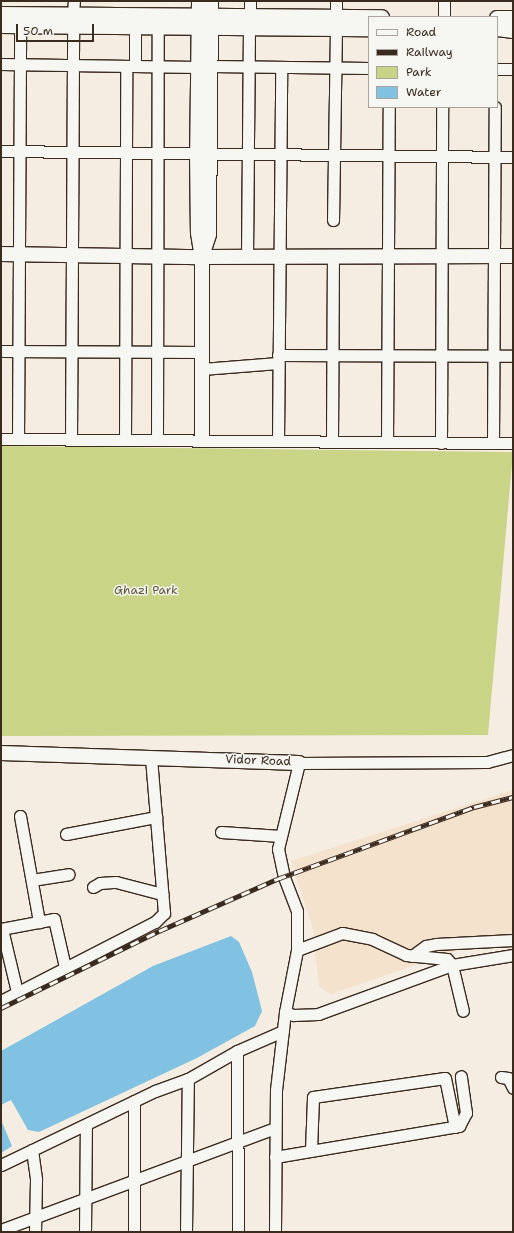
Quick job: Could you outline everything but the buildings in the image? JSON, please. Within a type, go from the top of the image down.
[{"type":"street","points":[[202,440],[202,258],[198,233],[203,154],[204,18],[211,1]]},
{"type":"street","points":[[247,257],[250,1]]},
{"type":"street","points":[[333,220],[336,1]]},
{"type":"street","points":[[444,1],[444,16]]},
{"type":"street","points":[[1,14],[73,14],[204,18],[250,22],[336,23],[368,19]]},
{"type":"street","points":[[1,26],[20,26],[73,14],[135,28],[158,28],[204,18]]},
{"type":"street","points":[[71,439],[73,14]]},
{"type":"street","points":[[498,18],[513,18]]},
{"type":"street","points":[[336,23],[368,29]]},
{"type":"street","points":[[18,439],[20,26]]},
{"type":"street","points":[[125,440],[126,152],[130,66],[135,28]]},
{"type":"street","points":[[157,440],[158,28]]},
{"type":"street","points":[[498,29],[513,31]]},
{"type":"street","points":[[1,64],[368,68]]},
{"type":"street","points":[[278,440],[281,67]]},
{"type":"street","points":[[498,69],[513,69]]},
{"type":"street","points":[[387,442],[389,108]]},
{"type":"street","points":[[441,442],[442,108]]},
{"type":"street","points":[[493,443],[495,108]]},
{"type":"street","points":[[1,151],[513,157]]},
{"type":"street","points":[[1,254],[202,258],[513,256]]},
{"type":"street","points":[[332,441],[333,257]]},
{"type":"street","points":[[1,351],[202,352]]},
{"type":"street","points":[[202,369],[278,359],[333,355],[513,356]]},
{"type":"street","points":[[1,439],[513,443]]},
{"type":"street","name":"Vidor Road","points":[[1,754],[299,763],[487,762],[513,755]]},
{"type":"street","points":[[1,1000],[155,922],[164,913],[151,758]]},
{"type":"street","points":[[275,1232],[276,1090],[285,1012],[298,950],[298,911],[284,877],[278,849],[299,763]]},
{"type":"street","points":[[20,816],[39,922]]},
{"type":"street","points":[[66,834],[156,817]]},
{"type":"street","points":[[221,832],[281,836]]},
{"type":"street","points":[[32,880],[69,874]]},
{"type":"street","points":[[93,887],[100,883],[116,882],[162,894]]},
{"type":"street","points":[[17,992],[2,929],[54,919],[65,967]]},
{"type":"street","points":[[298,950],[342,933],[372,939],[400,954],[447,959],[452,965],[463,1011]]},
{"type":"street","points":[[412,956],[426,946],[436,944],[513,940]]},
{"type":"street","points":[[285,1012],[293,1015],[318,1014],[452,965],[513,956]]},
{"type":"street","points":[[1,1166],[134,1101],[188,1079],[237,1051],[283,1031]]},
{"type":"street","points":[[237,1051],[236,1144],[238,1232]]},
{"type":"street","points":[[275,1157],[455,1127],[464,1120],[466,1113],[461,1076]]},
{"type":"street","points":[[501,1077],[508,1078],[513,1088]]},
{"type":"street","points":[[311,1150],[313,1097],[445,1078],[455,1127]]},
{"type":"street","points":[[186,1232],[188,1079]]},
{"type":"street","points":[[134,1101],[136,1181],[134,1232]]},
{"type":"street","points":[[85,1232],[86,1125]]},
{"type":"street","points":[[1,1230],[86,1200],[276,1128]]},
{"type":"street","points":[[32,1150],[36,1180],[35,1232]]},
{"type":"shaded area","points":[[513,790],[513,935],[494,938],[331,994],[319,987],[313,929],[291,861]]},
{"type":"green space","name":"Ghazi Park","points":[[1,446],[513,452],[488,735],[1,736]]},
{"type":"water","points":[[231,936],[239,942],[252,972],[262,1011],[255,1026],[197,1058],[39,1132],[28,1130],[11,1100],[1,1105],[1,1051],[153,966]]},
{"type":"water","points":[[1,1120],[12,1146],[1,1153]]},
{"type":"railway","points":[[1,1008],[159,931],[277,879],[474,807],[513,797]]}]
